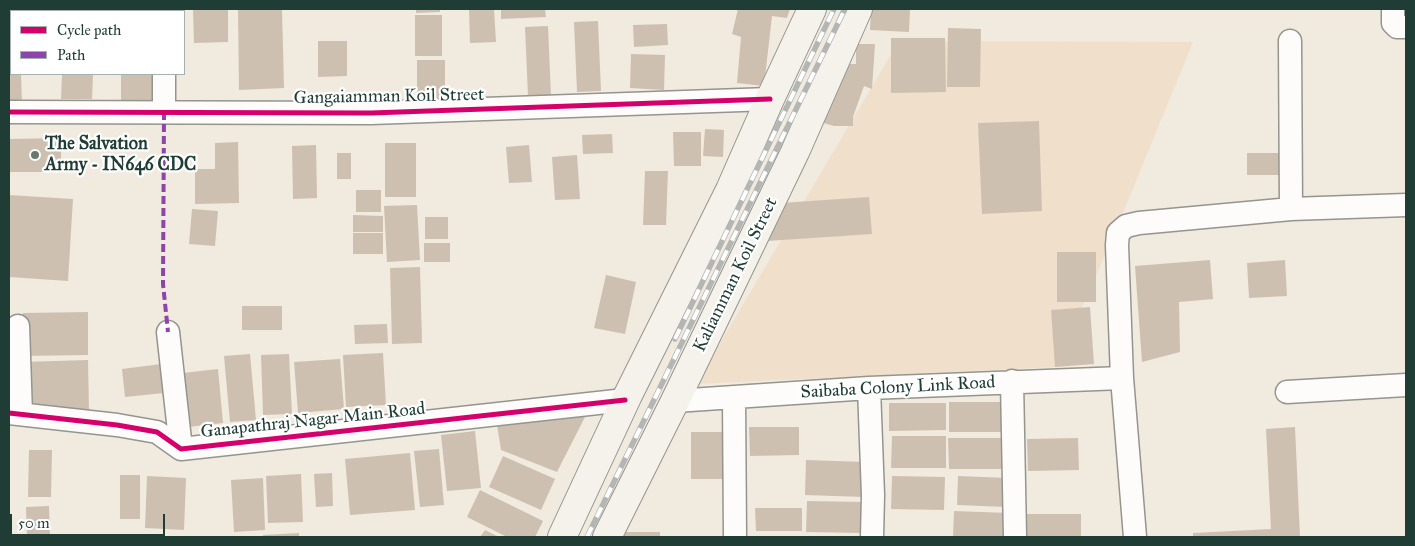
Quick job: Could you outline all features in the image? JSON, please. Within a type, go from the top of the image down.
[{"type":"main road","points":[[562,537],[625,400],[730,190],[812,9]]},
{"type":"main road","name":"Kaliamman Koil Street","points":[[607,537],[795,152],[858,9]]},
{"type":"street","points":[[1393,9],[1393,23],[1397,27],[1406,27]]},
{"type":"street","points":[[1290,40],[1291,209]]},
{"type":"street","points":[[164,75],[164,112]]},
{"type":"street","name":"Gangaiamman Koil Street","points":[[9,112],[371,114],[770,100]]},
{"type":"street","points":[[1135,537],[1122,378],[1118,233],[1126,226],[1139,223],[1291,209],[1406,211]]},
{"type":"street","points":[[15,414],[18,326]]},
{"type":"street","points":[[168,332],[181,449]]},
{"type":"street","name":"Saibaba Colony Link Road","points":[[675,401],[869,388],[1122,378]]},
{"type":"street","points":[[1012,381],[1015,537]]},
{"type":"street","points":[[1287,392],[1406,385]]},
{"type":"street","points":[[869,388],[873,495],[872,537]]},
{"type":"street","points":[[734,398],[734,537]]},
{"type":"street","name":"Ganapathraj Nagar Main Road","points":[[15,414],[117,425],[157,432],[181,449],[625,400]]},
{"type":"shaded area","points":[[899,41],[1193,42],[1111,242],[1055,367],[696,384]]},
{"type":"building","points":[[14,9],[43,9],[43,10]]},
{"type":"building","points":[[49,9],[90,9],[90,10]]},
{"type":"building","points":[[193,9],[228,9],[228,42],[194,43]]},
{"type":"building","points":[[238,9],[282,9],[284,88],[239,90]]},
{"type":"building","points":[[416,9],[440,9],[440,12],[416,13]]},
{"type":"building","points":[[469,9],[494,9],[496,42],[470,43]]},
{"type":"building","points":[[501,9],[545,9],[546,17],[501,19]]},
{"type":"building","points":[[738,9],[790,9],[787,18],[772,16],[764,86],[737,83],[741,37],[732,34]]},
{"type":"building","points":[[871,9],[910,9],[909,32],[870,30]]},
{"type":"building","points":[[415,15],[442,15],[442,56],[415,56]]},
{"type":"building","points":[[598,21],[601,91],[577,92],[574,22]]},
{"type":"building","points":[[667,24],[668,45],[634,47],[633,25]]},
{"type":"building","points":[[548,26],[551,96],[528,96],[525,27]]},
{"type":"building","points":[[948,28],[981,29],[980,87],[947,87]]},
{"type":"building","points":[[9,38],[10,75],[21,75],[22,104],[9,105]]},
{"type":"building","points":[[891,38],[945,38],[946,92],[891,93]]},
{"type":"building","points":[[318,41],[347,41],[347,76],[318,77]]},
{"type":"building","points":[[856,44],[875,44],[872,89],[864,86],[853,117],[853,126],[834,126],[816,121],[837,64],[856,64]]},
{"type":"building","points":[[631,54],[665,55],[664,90],[630,88]]},
{"type":"building","points":[[417,60],[445,60],[445,105],[417,106]]},
{"type":"building","points":[[62,75],[93,75],[92,99],[61,99]]},
{"type":"building","points":[[121,75],[153,75],[153,107],[121,107]]},
{"type":"building","points":[[1039,121],[1042,211],[982,214],[978,123]]},
{"type":"building","points":[[705,129],[724,130],[723,157],[703,156]]},
{"type":"building","points":[[673,132],[701,132],[701,166],[674,166]]},
{"type":"building","points":[[612,134],[613,153],[583,154],[582,135]]},
{"type":"building","name":"The Salvation Army - IN646 CDC","points":[[61,138],[61,172],[9,172],[9,139]]},
{"type":"building","points":[[238,142],[239,203],[195,204],[195,169],[215,169],[215,143]]},
{"type":"building","points":[[385,143],[416,143],[416,197],[385,197]]},
{"type":"building","points":[[316,145],[317,198],[293,199],[292,146]]},
{"type":"building","points":[[529,145],[532,182],[509,183],[506,147]]},
{"type":"building","points":[[337,153],[351,153],[351,179],[337,179]]},
{"type":"building","points":[[1247,153],[1285,153],[1286,175],[1247,175]]},
{"type":"building","points":[[577,155],[580,199],[555,200],[552,157]]},
{"type":"building","points":[[645,171],[668,171],[666,225],[643,225]]},
{"type":"building","points":[[356,190],[381,190],[381,212],[356,212]]},
{"type":"building","points":[[9,195],[73,199],[68,281],[9,277]]},
{"type":"building","points":[[869,197],[872,234],[767,241],[781,203]]},
{"type":"building","points":[[417,205],[420,260],[387,262],[384,206]]},
{"type":"building","points":[[192,209],[218,211],[215,246],[189,244]]},
{"type":"building","points":[[353,215],[383,216],[383,232],[353,232]]},
{"type":"building","points":[[425,217],[448,217],[448,239],[425,239]]},
{"type":"building","points":[[353,233],[383,233],[383,254],[353,254]]},
{"type":"building","points":[[424,243],[450,243],[450,262],[424,262]]},
{"type":"building","points":[[1057,252],[1096,252],[1096,302],[1057,302]]},
{"type":"building","points":[[1210,260],[1213,299],[1179,302],[1180,352],[1142,362],[1135,266]]},
{"type":"building","points":[[1285,260],[1287,296],[1249,298],[1247,263]]},
{"type":"building","points":[[420,267],[422,343],[392,344],[390,268]]},
{"type":"building","points":[[606,275],[636,282],[625,334],[594,328]]},
{"type":"building","points":[[242,306],[282,306],[282,330],[242,330]]},
{"type":"building","points":[[1090,307],[1094,364],[1055,367],[1051,310]]},
{"type":"building","points":[[88,312],[88,355],[23,356],[23,313]]},
{"type":"building","points":[[387,324],[388,343],[355,344],[354,325]]},
{"type":"building","points":[[383,353],[386,405],[346,407],[343,355]]},
{"type":"building","points":[[250,354],[256,420],[230,422],[224,356]]},
{"type":"building","points":[[289,354],[292,414],[263,415],[261,355]]},
{"type":"building","points":[[340,359],[344,409],[298,413],[294,362]]},
{"type":"building","points":[[88,360],[89,411],[24,412],[23,362]]},
{"type":"building","points":[[161,364],[164,393],[125,397],[122,369]]},
{"type":"building","points":[[218,369],[223,423],[188,427],[183,373]]},
{"type":"building","points":[[949,402],[1006,402],[1005,432],[949,432]]},
{"type":"building","points":[[889,403],[946,403],[946,430],[889,431]]},
{"type":"building","points":[[587,413],[557,472],[501,450],[496,418]]},
{"type":"building","points":[[749,427],[799,427],[799,455],[750,456]]},
{"type":"building","points":[[1295,427],[1300,537],[1193,537],[1193,533],[1271,529],[1266,429]]},
{"type":"building","points":[[475,431],[481,488],[447,491],[441,435]]},
{"type":"building","points":[[691,432],[726,432],[726,479],[691,479]]},
{"type":"building","points":[[892,436],[946,436],[946,468],[891,468]]},
{"type":"building","points":[[948,438],[1007,438],[1008,469],[949,469]]},
{"type":"building","points":[[1078,438],[1079,470],[1028,471],[1027,439]]},
{"type":"building","points":[[439,449],[444,505],[420,507],[414,451]]},
{"type":"building","points":[[29,450],[52,450],[51,497],[28,497]]},
{"type":"building","points":[[410,453],[415,510],[350,515],[345,459]]},
{"type":"building","points":[[503,456],[555,479],[541,510],[489,487]]},
{"type":"building","points":[[806,460],[865,462],[864,497],[805,495]]},
{"type":"building","points":[[332,473],[333,506],[316,507],[314,474]]},
{"type":"building","points":[[301,474],[303,522],[268,523],[266,476]]},
{"type":"building","points":[[120,475],[140,475],[140,519],[120,519]]},
{"type":"building","points":[[147,476],[186,478],[184,530],[145,528]]},
{"type":"building","points":[[892,476],[945,477],[944,510],[891,509]]},
{"type":"building","points":[[958,476],[1007,478],[1006,507],[957,505]]},
{"type":"building","points":[[263,478],[265,530],[234,532],[231,480]]},
{"type":"building","points":[[480,490],[543,521],[535,537],[507,537],[467,517]]},
{"type":"building","points":[[807,501],[863,502],[862,533],[806,532]]},
{"type":"building","points":[[49,506],[50,537],[27,537],[26,507]]},
{"type":"building","points":[[755,508],[802,508],[802,531],[756,531]]},
{"type":"building","points":[[954,511],[1009,513],[1008,537],[953,537]]},
{"type":"building","points":[[1027,514],[1081,514],[1081,537],[1027,537]]},
{"type":"building","points":[[485,530],[499,537],[480,537]]},
{"type":"building","points":[[614,532],[660,532],[660,537],[614,537]]},
{"type":"building","points":[[299,533],[299,537],[263,537],[263,535]]},
{"type":"railway","points":[[675,339],[834,9]]},
{"type":"railway","points":[[587,537],[845,9]]},
{"type":"marked path","points":[[164,112],[163,284],[168,332]]},
{"type":"cycle path","points":[[9,112],[371,113],[770,99]]},
{"type":"cycle path","points":[[9,413],[117,425],[157,432],[181,449],[625,400]]},
{"type":"place","name":"The Salvation Army - IN646 CDC","points":[[35,155]]}]
